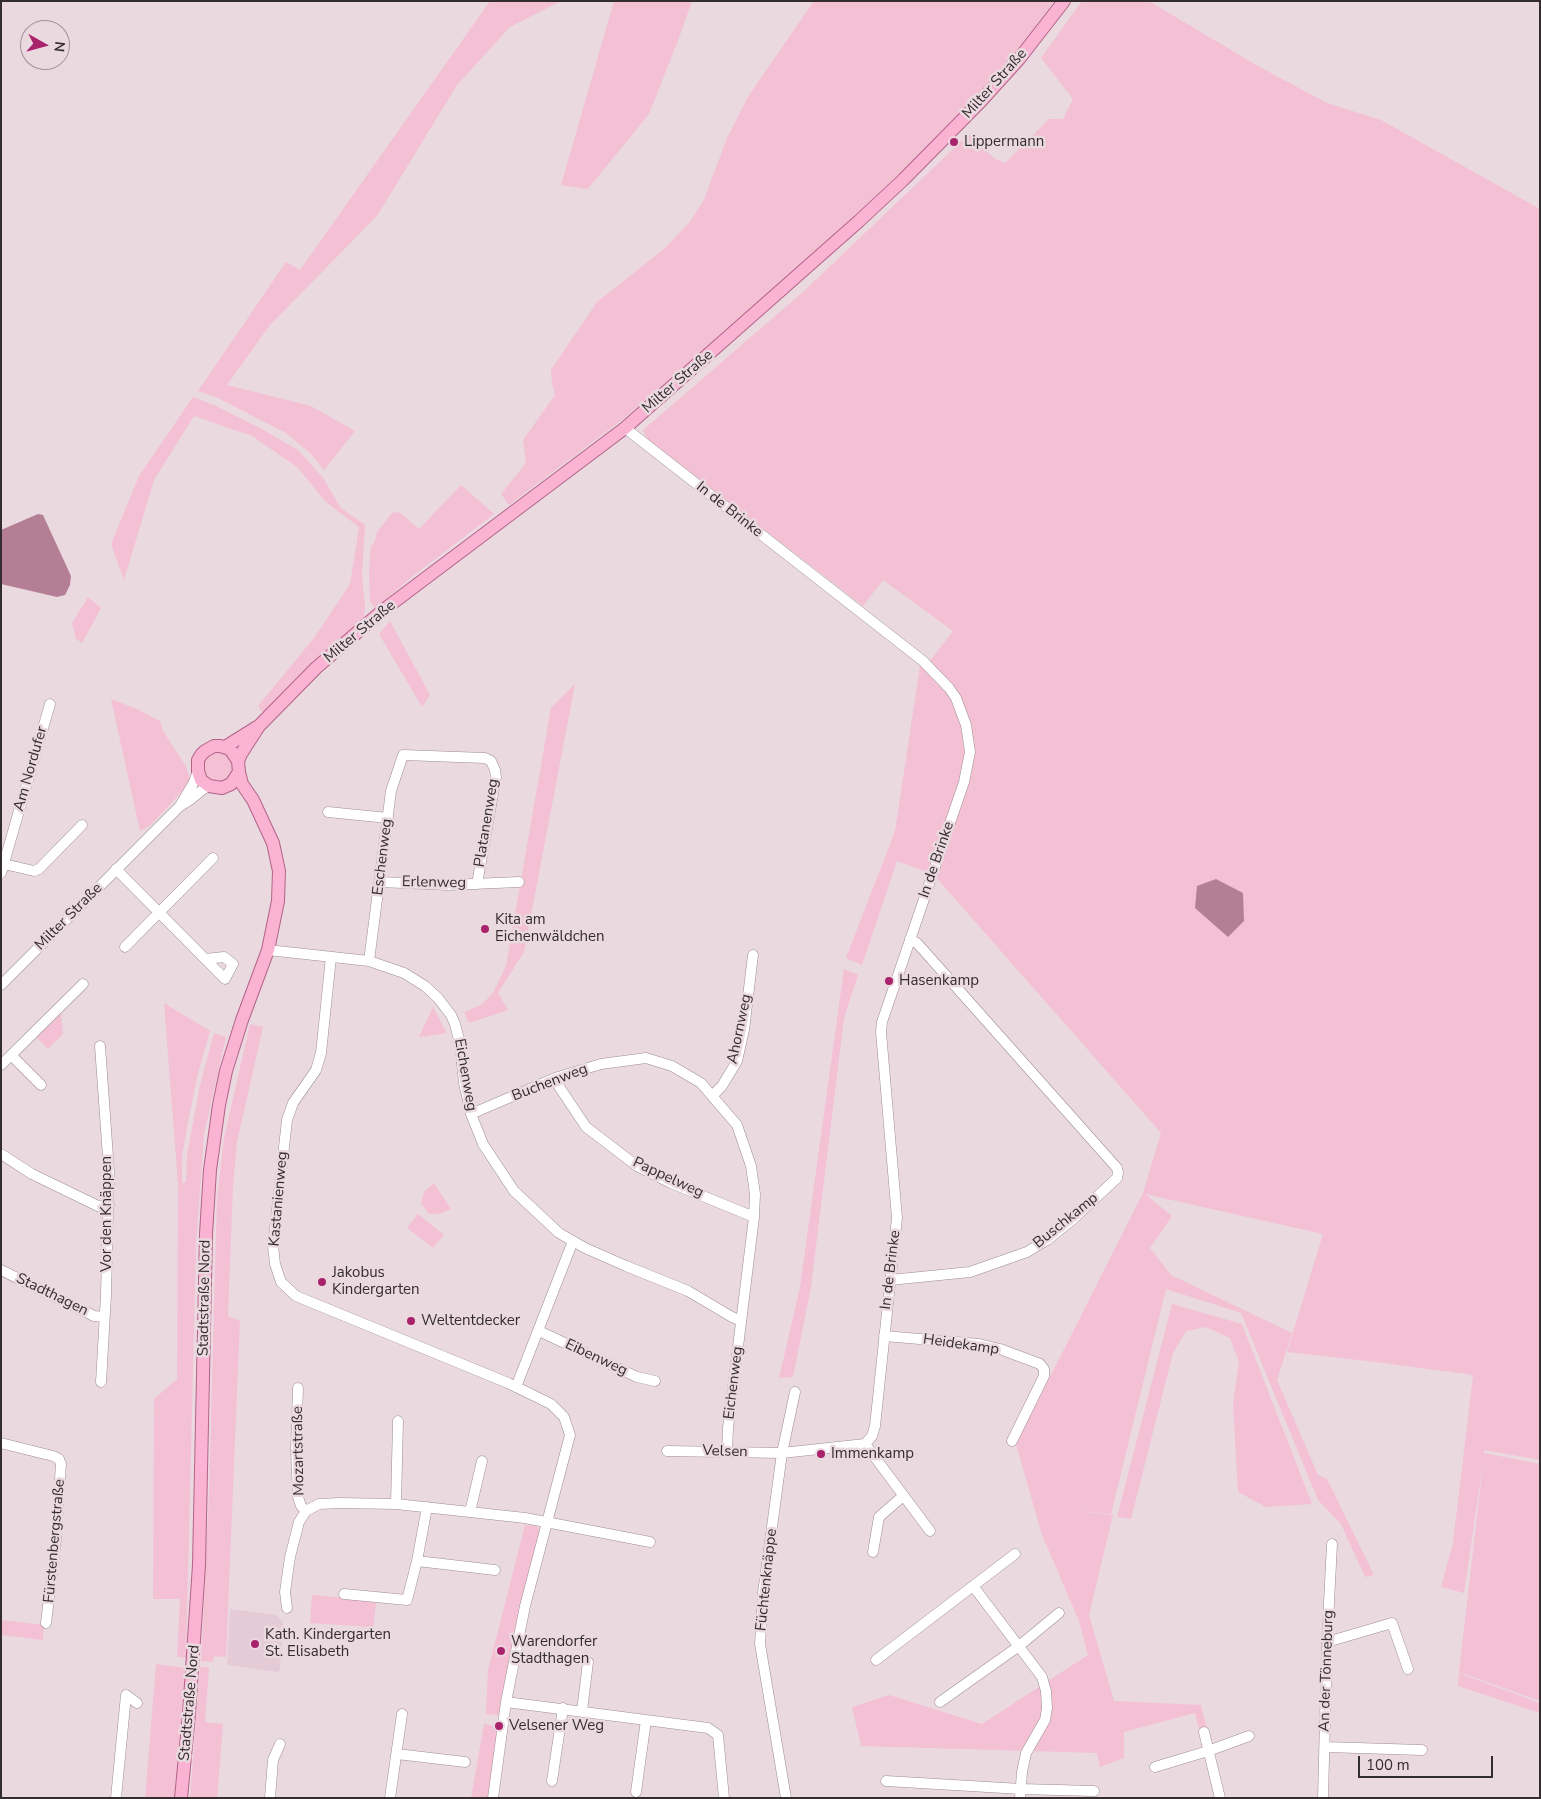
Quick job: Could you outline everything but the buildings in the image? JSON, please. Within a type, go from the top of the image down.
[{"type":"main road","name":"Milter Straße","points":[[238,766],[243,750],[259,726],[316,668],[363,626],[624,428],[903,180],[1019,59],[1064,1]]},
{"type":"main road","name":"Milter Straße","points":[[225,747],[259,726]]},
{"type":"main road","points":[[214,746],[225,747],[234,753],[238,766],[234,780],[222,788],[209,786],[202,780],[198,771],[198,760],[205,751],[214,746]]},
{"type":"main road","name":"Stadtstraße Nord","points":[[181,1798],[195,1643],[199,1566],[206,1234],[210,1170],[226,1071],[242,1020],[268,950],[278,901],[279,871],[273,843],[253,800],[242,784],[238,766]]},
{"type":"main road","name":"Stadtstraße Nord","points":[[222,788],[238,794],[258,812]]},
{"type":"street","name":"In de Brinke","points":[[624,428],[923,661],[956,698],[966,725],[970,752],[964,782],[882,1022],[881,1032],[897,1218],[875,1426],[872,1436],[865,1444]]},
{"type":"street","name":"Am Nordufer","points":[[50,704],[3,868],[34,871],[39,869],[82,825]]},
{"type":"street","name":"Eschenweg","points":[[369,961],[392,791],[403,755]]},
{"type":"street","name":"Platanenweg","points":[[403,755],[485,758],[491,761],[496,770],[496,777],[477,884]]},
{"type":"street","name":"Milter Straße","points":[[180,806],[198,771]]},
{"type":"street","name":"Milter Straße","points":[[1,985],[180,806],[209,786]]},
{"type":"street","points":[[328,812],[388,818]]},
{"type":"street","points":[[125,947],[214,858]]},
{"type":"street","points":[[116,869],[205,959]]},
{"type":"street","name":"Erlenweg","points":[[380,882],[449,885],[519,882]]},
{"type":"street","name":"Buschkamp","points":[[890,1280],[970,1272],[1027,1252],[1047,1240],[1072,1220],[1117,1178],[1118,1174],[1117,1168],[917,943],[910,939]]},
{"type":"street","name":"Eichenweg","points":[[268,950],[369,961],[404,973],[438,998],[451,1015],[460,1044],[464,1083],[471,1114],[483,1144],[514,1191],[559,1233],[626,1266],[688,1291],[741,1321],[727,1452]]},
{"type":"street","name":"Ahornweg","points":[[712,1096],[722,1086],[737,1061],[744,1030],[754,955]]},
{"type":"street","name":"Kastanienweg","points":[[331,957],[321,1052],[316,1070],[293,1103],[287,1120],[273,1246],[275,1264],[281,1282],[296,1296],[516,1386],[551,1404],[564,1417],[570,1436],[548,1522]]},
{"type":"street","points":[[1,1065],[83,984]]},
{"type":"street","name":"Vor den Knäppen","points":[[100,1046],[109,1171],[101,1382]]},
{"type":"street","points":[[11,1055],[42,1085]]},
{"type":"street","name":"Buchenweg","points":[[471,1114],[555,1078],[601,1064],[646,1058],[680,1070],[701,1083],[737,1125],[754,1180],[754,1217],[741,1321]]},
{"type":"street","name":"Pappelweg","points":[[555,1078],[586,1126],[637,1166],[671,1183],[754,1217]]},
{"type":"street","points":[[1,1154],[32,1174],[98,1206],[108,1205]]},
{"type":"street","points":[[516,1386],[573,1241]]},
{"type":"street","name":"Stadthagen","points":[[1,1270],[94,1316],[104,1317]]},
{"type":"street","name":"Eibenweg","points":[[539,1331],[637,1377],[655,1381]]},
{"type":"street","name":"Heidekamp","points":[[884,1336],[979,1344],[1000,1349],[1040,1364],[1044,1369],[1044,1376],[1012,1441]]},
{"type":"street","name":"Mozartstraße","points":[[298,1388],[296,1450],[298,1488],[301,1506],[306,1511]]},
{"type":"street","name":"Füchtenknäppe","points":[[786,1798],[760,1644],[763,1593],[782,1453],[795,1392]]},
{"type":"street","points":[[396,1504],[398,1421]]},
{"type":"street","name":"Fürstenbergstraße","points":[[1,1443],[53,1456],[62,1464],[59,1513],[46,1623]]},
{"type":"street","points":[[782,1453],[865,1444],[930,1530]]},
{"type":"street","name":"Velsen","points":[[667,1451],[782,1453]]},
{"type":"street","points":[[470,1512],[482,1460]]},
{"type":"street","points":[[873,1552],[879,1517],[903,1496]]},
{"type":"street","name":"Mozartstraße","points":[[287,1608],[285,1592],[290,1557],[299,1522],[306,1511],[319,1504],[340,1502],[396,1504],[548,1522]]},
{"type":"street","points":[[344,1594],[407,1600],[417,1561],[426,1507]]},
{"type":"street","points":[[493,1798],[506,1702],[525,1606],[548,1522],[650,1542]]},
{"type":"street","name":"An der Tönneburg","points":[[1323,1798],[1327,1642],[1332,1544]]},
{"type":"street","points":[[876,1660],[1015,1554]]},
{"type":"street","points":[[417,1561],[495,1570]]},
{"type":"street","points":[[972,1586],[1042,1677],[1046,1691],[1045,1720],[1026,1753],[1020,1793]]},
{"type":"street","points":[[940,1702],[1019,1646],[1058,1613]]},
{"type":"street","points":[[1327,1642],[1392,1623],[1408,1669]]},
{"type":"street","points":[[582,1711],[588,1662]]},
{"type":"street","points":[[116,1798],[126,1695],[138,1703]]},
{"type":"street","points":[[506,1702],[708,1728],[718,1735],[724,1798]]},
{"type":"street","points":[[552,1781],[563,1708]]},
{"type":"street","points":[[390,1798],[402,1714]]},
{"type":"street","points":[[636,1792],[646,1720]]},
{"type":"street","points":[[1204,1732],[1220,1798]]},
{"type":"street","points":[[1155,1767],[1249,1736]]},
{"type":"street","points":[[270,1798],[273,1760],[280,1744]]},
{"type":"street","points":[[1325,1747],[1422,1750]]},
{"type":"street","points":[[396,1754],[465,1762]]},
{"type":"street","points":[[886,1781],[1020,1793],[1094,1791]]},
{"type":"shaded area","points":[[490,1],[561,1],[510,27],[457,85],[377,216],[270,325],[227,385],[311,406],[355,431],[324,470],[310,453],[286,433],[216,397],[198,391],[286,262],[300,270]]},
{"type":"shaded area","points":[[614,1],[692,1],[649,114],[588,189],[561,185]]},
{"type":"shaded area","points":[[814,1],[1054,1],[1024,42],[957,120],[833,238],[623,419],[509,505],[501,494],[526,463],[523,440],[555,395],[551,370],[597,302],[665,248],[689,223],[704,200],[727,138],[749,95]]},
{"type":"shaded area","points":[[1082,1],[1149,1],[1256,65],[1327,103],[1381,120],[1540,209],[1540,1460],[1484,1450],[1484,1453],[1540,1464],[1540,1701],[1459,1672],[1484,1456],[1464,1593],[1441,1587],[1453,1543],[1473,1375],[1287,1352],[1323,1234],[1145,1194],[1172,1216],[1150,1248],[1171,1275],[1292,1333],[1277,1380],[1318,1475],[1327,1479],[1374,1575],[1365,1577],[1341,1524],[1318,1500],[1241,1313],[1166,1289],[1111,1514],[1070,1510],[1113,1515],[1089,1615],[1114,1701],[1201,1705],[1210,1742],[1203,1745],[1195,1713],[1124,1732],[1124,1758],[1100,1767],[1097,1753],[861,1746],[852,1707],[889,1695],[982,1724],[1088,1655],[1079,1621],[1042,1535],[1016,1444],[1143,1193],[1161,1133],[934,875],[897,861],[862,965],[846,958],[895,831],[920,666],[929,662],[953,631],[883,580],[863,606],[648,440],[643,430],[803,292],[969,134],[995,159],[1005,163],[1049,119],[1063,119],[1073,99],[1041,58]]},
{"type":"shaded area","points":[[193,397],[260,428],[298,450],[323,478],[341,508],[365,525],[362,576],[364,617],[323,653],[263,713],[258,706],[314,638],[350,584],[359,527],[326,502],[297,467],[252,436],[194,416],[154,480],[124,580],[111,544],[139,476]]},
{"type":"shaded area","points":[[461,485],[494,514],[413,576],[378,606],[374,607],[370,601],[369,571],[371,546],[375,541],[377,532],[392,513],[399,512],[419,529]]},
{"type":"shaded area","points":[[38,514],[43,515],[71,576],[70,585],[65,595],[57,597],[1,584],[1,530]]},
{"type":"shaded area","points":[[88,597],[101,608],[82,643],[76,639],[72,623]]},
{"type":"shaded area","points":[[390,621],[430,695],[422,707],[379,634]]},
{"type":"shaded area","points":[[575,684],[524,952],[498,993],[508,1010],[469,1023],[464,1012],[481,1005],[493,993],[506,966],[551,708]]},
{"type":"shaded area","points":[[111,699],[137,709],[160,721],[163,731],[186,766],[190,780],[187,786],[151,825],[140,831]]},
{"type":"shaded area","points":[[218,752],[224,753],[232,761],[232,773],[224,781],[218,782],[212,781],[204,773],[203,767],[204,761],[212,753]]},
{"type":"shaded area","points":[[1216,879],[1243,893],[1244,921],[1228,937],[1195,908],[1197,886]]},
{"type":"shaded area","points":[[844,969],[858,975],[844,1018],[811,1287],[793,1377],[779,1378],[800,1287]]},
{"type":"shaded area","points":[[164,1003],[210,1031],[198,1073],[188,1122],[182,1157],[182,1183],[186,1182],[187,1155],[200,1085],[214,1033],[226,1037],[204,1134],[196,1245],[186,1658],[177,1657],[180,1599],[153,1599],[154,1399],[177,1379],[178,1184]]},
{"type":"shaded area","points":[[433,1007],[447,1033],[419,1037]]},
{"type":"shaded area","points":[[61,1012],[63,1034],[48,1049],[36,1037]]},
{"type":"shaded area","points":[[250,1024],[263,1027],[237,1142],[233,1186],[228,1316],[240,1321],[226,1657],[214,1656],[213,1662],[201,1661],[209,1492],[217,1199],[224,1138]]},
{"type":"shaded area","points":[[434,1183],[451,1209],[440,1214],[429,1214],[421,1203],[424,1192]]},
{"type":"shaded area","points":[[418,1214],[444,1235],[433,1248],[407,1228]]},
{"type":"shaded area","points":[[1172,1304],[1242,1324],[1312,1504],[1266,1507],[1238,1492],[1233,1404],[1239,1362],[1230,1338],[1206,1327],[1186,1331],[1173,1353],[1131,1519],[1117,1517]]},
{"type":"shaded area","points":[[525,1525],[537,1526],[541,1534],[519,1609],[506,1675],[501,1715],[486,1714],[488,1670]]},
{"type":"shaded area","points":[[312,1595],[361,1599],[376,1603],[373,1627],[310,1623]]},
{"type":"shaded area","name":"Kath. Kindergarten St. Elisabeth","points":[[230,1609],[277,1615],[283,1623],[280,1670],[277,1672],[227,1665]]},
{"type":"shaded area","points":[[1,1620],[44,1625],[43,1640],[1,1635]]},
{"type":"shaded area","points":[[156,1664],[186,1668],[174,1798],[145,1798]]},
{"type":"shaded area","points":[[200,1667],[209,1668],[205,1722],[223,1724],[217,1798],[190,1798]]},
{"type":"shaded area","points":[[1459,1673],[1540,1703],[1540,1713],[1458,1686]]},
{"type":"shaded area","points":[[484,1724],[498,1727],[489,1798],[471,1798]]},
{"type":"place","name":"Lippermann","points":[[954,142]]},
{"type":"place","name":"Kita am Eichenwäldchen","points":[[485,929]]},
{"type":"place","name":"Hasenkamp","points":[[889,981]]},
{"type":"place","name":"Jakobus Kindergarten","points":[[322,1282]]},
{"type":"place","name":"Weltentdecker","points":[[411,1321]]},
{"type":"place","name":"Immenkamp","points":[[821,1454]]},
{"type":"place","name":"Kath. Kindergarten St. Elisabeth","points":[[255,1644]]},
{"type":"place","name":"Warendorfer Stadthagen","points":[[501,1651]]},
{"type":"place","name":"Velsener Weg","points":[[499,1726]]}]
